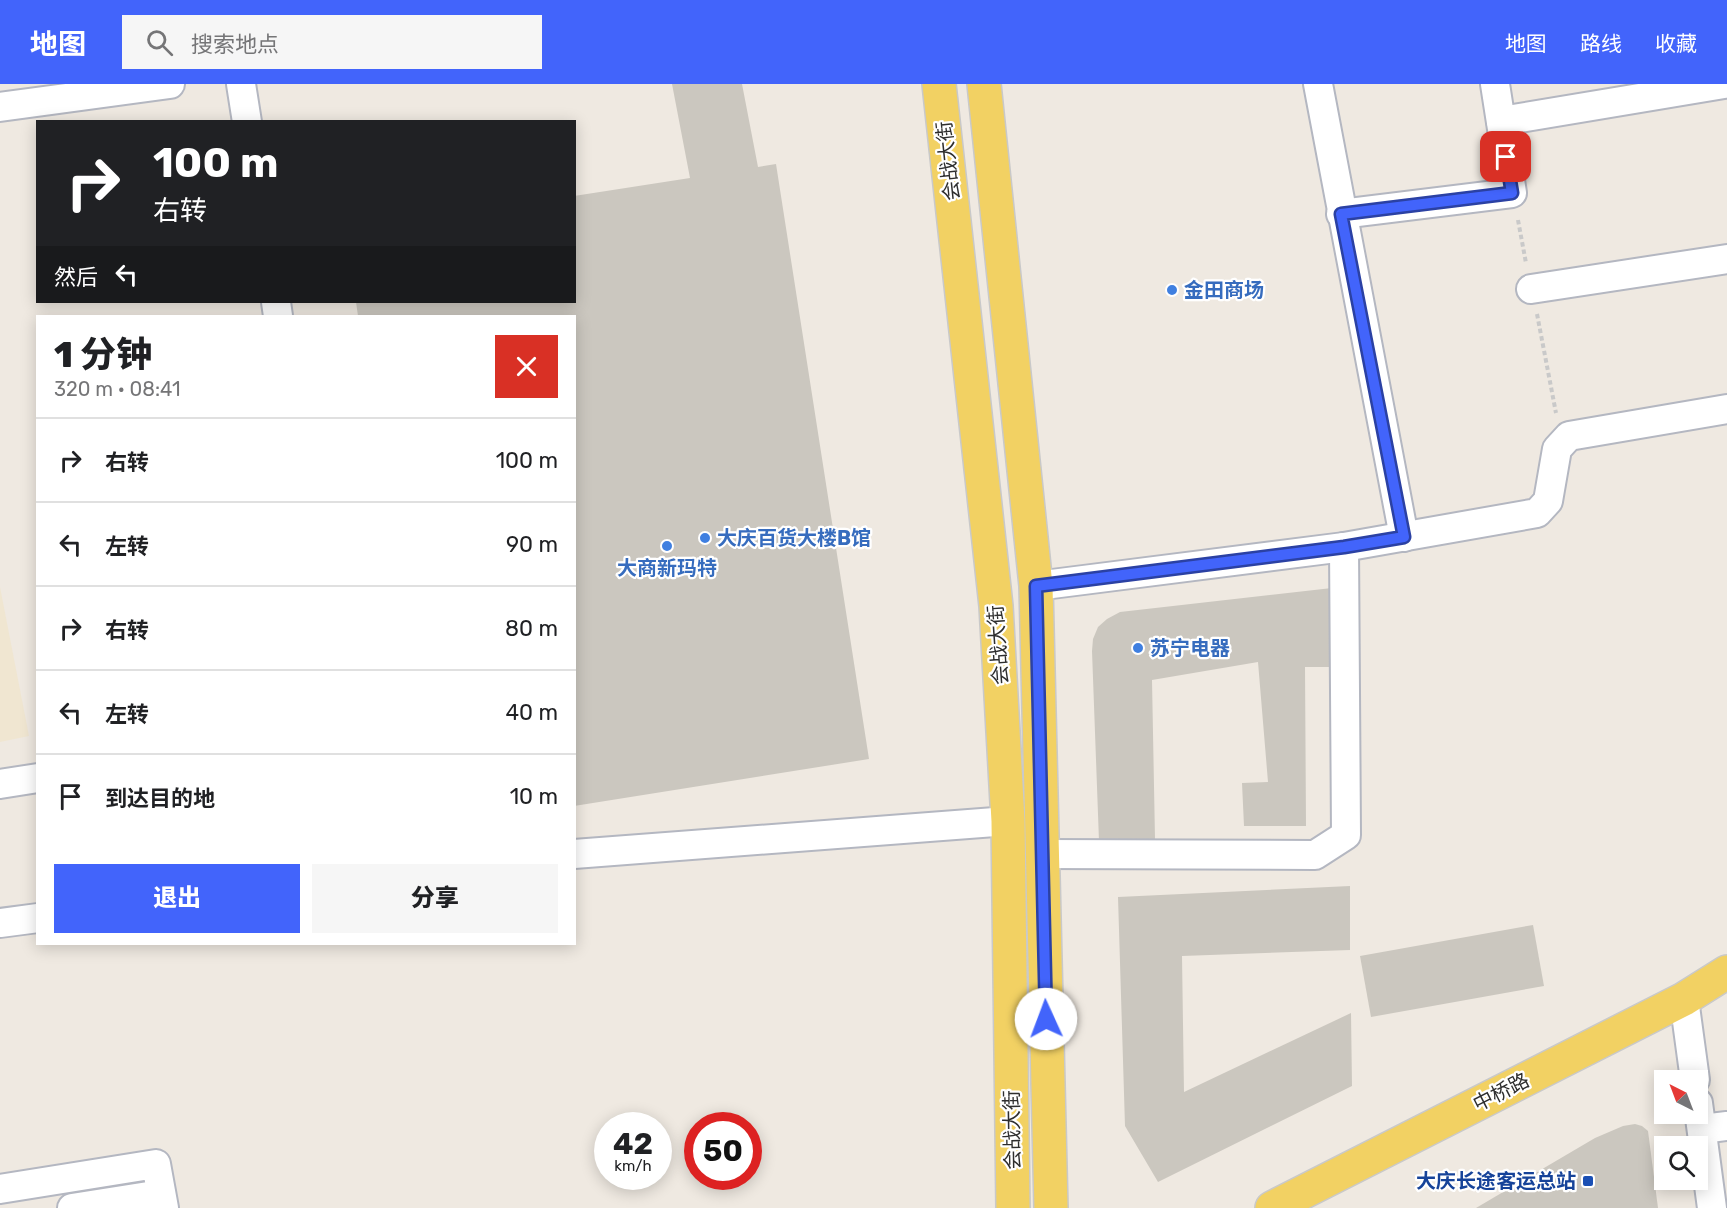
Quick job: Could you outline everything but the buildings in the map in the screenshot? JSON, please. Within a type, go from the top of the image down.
[{"type":"main road","name":"会战大街","points":[[939,84],[996,606],[1008,821],[1013,1208]]},
{"type":"main road","points":[[984,84],[1036,586],[1052,1208]]},
{"type":"main road","name":"中桥路","points":[[1272,1208],[1684,999],[1727,972]]},
{"type":"street","points":[[0,107],[170,84]]},
{"type":"street","points":[[241,84],[247,120]]},
{"type":"street","points":[[1318,84],[1404,537]]},
{"type":"street","points":[[1341,214],[1512,193],[1495,84]]},
{"type":"street","points":[[1500,121],[1724,84]]},
{"type":"street","points":[[1532,289],[1727,259]]},
{"type":"street","points":[[1036,586],[1344,547],[1537,513],[1548,501],[1557,448],[1569,436],[1727,409]]},
{"type":"street","points":[[1042,854],[1316,855],[1346,835],[1344,547]]},
{"type":"street","points":[[0,784],[36,778]]},
{"type":"street","points":[[576,854],[1008,821]]},
{"type":"street","points":[[0,923],[36,918]]},
{"type":"street","points":[[1684,999],[1694,1070]]},
{"type":"street","points":[[1709,1119],[1712,1208]]},
{"type":"street","points":[[0,1189],[156,1164],[162,1201],[72,1208]]},
{"type":"shaded area","points":[[0,587],[29,736],[0,742]]},
{"type":"place","name":"金田商场","points":[[1172,290]]},
{"type":"place","name":"大庆百货大楼B馆","points":[[705,538]]},
{"type":"place","name":"大商新玛特","points":[[667,546]]},
{"type":"place","name":"苏宁电器","points":[[1138,648]]},
{"type":"place","name":"大庆长途客运总站","points":[[1588,1181]]},
{"type":"route","points":[[1046,1019],[1036,586],[1344,547],[1404,537],[1341,214],[1512,193],[1506,157]]}]
